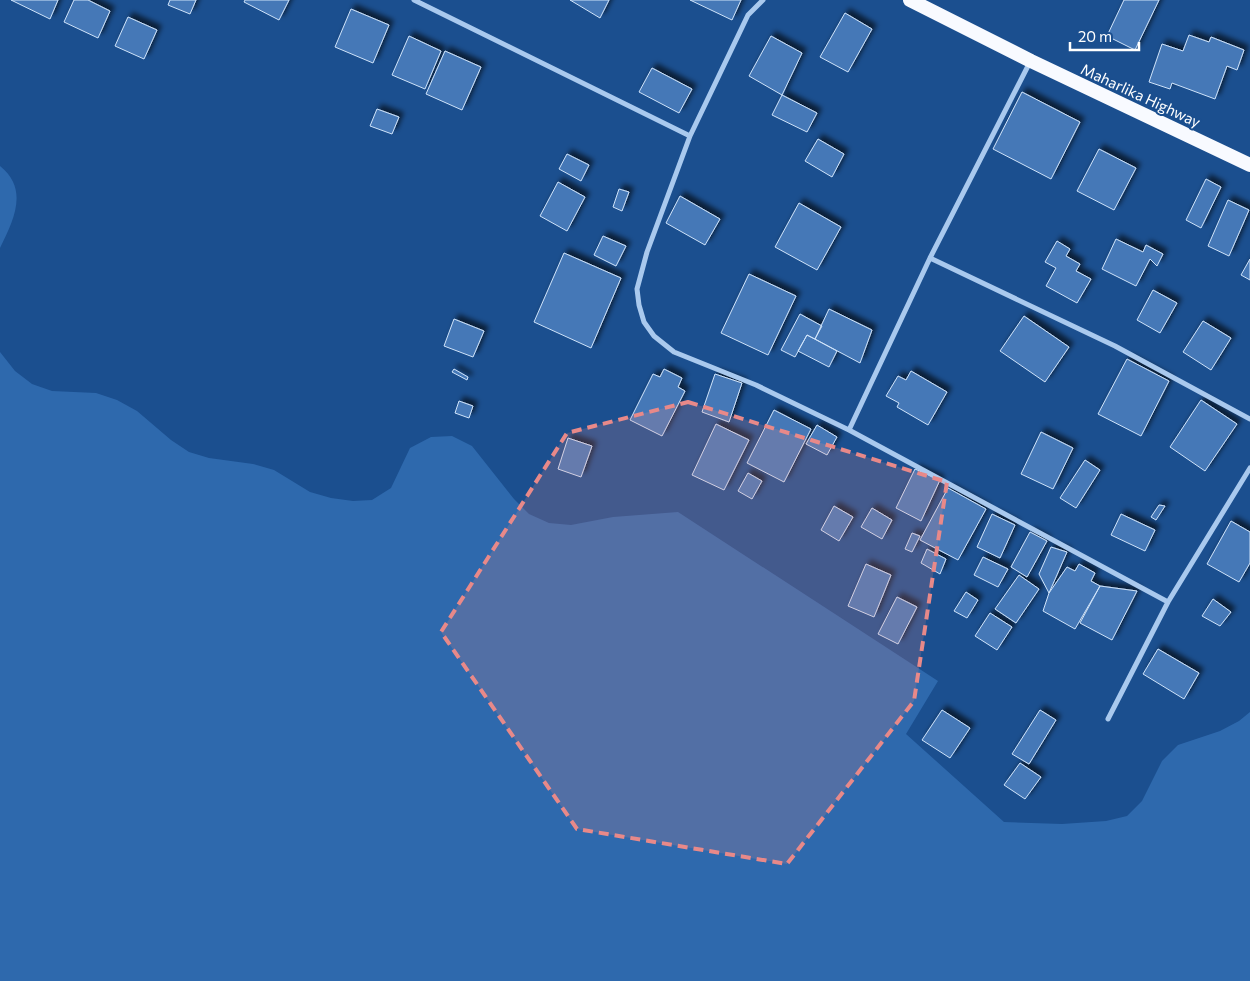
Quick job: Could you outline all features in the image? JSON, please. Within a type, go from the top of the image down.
[{"type":"highway","name":"Maharlika Highway","points":[[910,0],[1031,61],[1250,165]]},
{"type":"street","points":[[414,0],[690,136]]},
{"type":"street","points":[[764,0],[748,15],[690,136],[646,252],[637,289],[644,322],[654,336],[674,352],[756,384],[849,430],[1168,602]]},
{"type":"street","points":[[849,430],[930,258],[1031,61]]},
{"type":"street","points":[[930,258],[1115,346],[1250,419]]},
{"type":"street","points":[[1108,719],[1168,602],[1250,468]]},
{"type":"highlighted area","points":[[688,402],[947,482],[914,701],[787,864],[577,829],[441,632],[567,433]]},
{"type":"shaded area","points":[[0,166],[9,175],[14,185],[16,205],[10,227],[0,248]]},
{"type":"shaded area","points":[[0,352],[15,371],[32,384],[52,391],[96,393],[117,400],[137,411],[171,440],[189,452],[209,458],[253,464],[274,470],[310,492],[331,498],[353,501],[372,500],[391,488],[410,448],[431,437],[452,436],[472,446],[514,499],[529,514],[549,523],[571,525],[613,517],[678,512],[938,681],[906,734],[1004,822],[1062,824],[1106,821],[1127,816],[1142,801],[1162,761],[1178,745],[1220,731],[1239,721],[1250,712],[1250,981],[0,981]]},
{"type":"building","points":[[11,0],[58,0],[50,19]]},
{"type":"building","points":[[74,0],[88,0],[110,11],[98,38],[64,22]]},
{"type":"building","points":[[170,0],[196,0],[190,14],[168,5]]},
{"type":"building","points":[[245,0],[289,0],[279,20],[244,2]]},
{"type":"building","points":[[570,0],[609,0],[600,18]]},
{"type":"building","points":[[690,0],[741,0],[732,20]]},
{"type":"building","points":[[1124,0],[1159,0],[1135,50],[1107,36]]},
{"type":"building","points":[[351,9],[389,25],[373,63],[335,47]]},
{"type":"building","points":[[845,13],[872,29],[848,72],[820,57]]},
{"type":"building","points":[[128,17],[157,30],[144,59],[115,46]]},
{"type":"building","points":[[1189,35],[1209,42],[1211,37],[1244,50],[1237,70],[1227,66],[1215,99],[1172,83],[1170,89],[1149,82],[1162,44],[1183,51]]},
{"type":"building","points":[[409,36],[441,51],[425,89],[392,75]]},
{"type":"building","points":[[771,36],[802,53],[782,95],[749,76]]},
{"type":"building","points":[[445,51],[481,67],[462,110],[426,94]]},
{"type":"building","points":[[652,68],[692,89],[679,113],[639,92]]},
{"type":"building","points":[[1022,92],[1080,122],[1051,179],[993,149]]},
{"type":"building","points":[[782,95],[817,113],[807,132],[772,115]]},
{"type":"building","points":[[377,109],[399,117],[392,134],[370,126]]},
{"type":"building","points":[[818,139],[844,154],[832,177],[805,161]]},
{"type":"building","points":[[1099,149],[1136,168],[1114,210],[1077,191]]},
{"type":"building","points":[[567,154],[589,165],[581,181],[559,169]]},
{"type":"building","points":[[1206,179],[1221,187],[1201,228],[1186,220]]},
{"type":"building","points":[[558,182],[585,197],[567,231],[540,216]]},
{"type":"building","points":[[619,189],[629,192],[622,211],[613,207]]},
{"type":"building","points":[[680,196],[720,219],[705,245],[666,223]]},
{"type":"building","points":[[1228,200],[1249,210],[1229,256],[1208,246]]},
{"type":"building","points":[[799,203],[841,227],[817,270],[775,247]]},
{"type":"building","points":[[603,236],[626,246],[616,266],[594,255]]},
{"type":"building","points":[[1116,239],[1143,252],[1146,245],[1163,254],[1157,266],[1150,259],[1136,286],[1102,269]]},
{"type":"building","points":[[1057,241],[1070,249],[1066,256],[1080,264],[1076,271],[1091,279],[1077,303],[1046,286],[1056,268],[1045,262]]},
{"type":"building","points":[[564,253],[621,278],[591,348],[534,322]]},
{"type":"building","points":[[1250,259],[1250,280],[1241,275]]},
{"type":"building","points":[[749,274],[796,296],[768,355],[721,333]]},
{"type":"building","points":[[1153,290],[1177,303],[1160,333],[1137,320]]},
{"type":"building","points":[[829,309],[872,330],[860,363],[815,339]]},
{"type":"building","points":[[800,314],[822,326],[815,339],[807,335],[795,357],[781,350]]},
{"type":"building","points":[[1024,316],[1069,347],[1045,382],[1000,351]]},
{"type":"building","points":[[454,319],[484,331],[473,357],[444,346]]},
{"type":"building","points":[[1203,321],[1231,338],[1211,370],[1183,352]]},
{"type":"building","points":[[807,335],[837,351],[829,367],[798,351]]},
{"type":"building","points":[[1127,359],[1169,381],[1141,436],[1098,414]]},
{"type":"building","points":[[454,369],[468,377],[467,380],[452,372]]},
{"type":"building","points":[[664,369],[682,378],[678,387],[685,391],[662,436],[630,420],[653,374],[660,377]]},
{"type":"building","points":[[911,371],[947,392],[928,425],[897,407],[899,403],[886,396],[898,376],[906,380]]},
{"type":"building","points":[[715,374],[742,383],[729,422],[702,412]]},
{"type":"building","points":[[1201,400],[1237,424],[1205,471],[1170,447]]},
{"type":"building","points":[[459,401],[473,406],[469,418],[455,413]]},
{"type":"building","points":[[774,410],[811,429],[784,482],[747,463]]},
{"type":"building","points":[[716,424],[749,440],[724,490],[692,475]]},
{"type":"building","points":[[817,425],[837,437],[827,455],[806,444]]},
{"type":"building","points":[[1041,432],[1073,448],[1053,489],[1021,474]]},
{"type":"building","points":[[568,438],[592,446],[581,477],[558,469]]},
{"type":"building","points":[[1085,460],[1100,470],[1076,508],[1060,498]]},
{"type":"building","points":[[915,469],[940,480],[921,521],[896,508]]},
{"type":"building","points":[[748,473],[762,481],[752,499],[738,491]]},
{"type":"building","points":[[948,488],[986,509],[958,560],[920,540]]},
{"type":"building","points":[[1159,505],[1165,506],[1156,520],[1151,517]]},
{"type":"building","points":[[834,506],[853,517],[839,541],[821,530]]},
{"type":"building","points":[[872,508],[892,520],[882,539],[861,527]]},
{"type":"building","points":[[992,514],[1015,525],[1000,558],[977,547]]},
{"type":"building","points":[[1121,514],[1155,530],[1145,551],[1111,535]]},
{"type":"building","points":[[1231,521],[1250,532],[1250,563],[1239,582],[1207,564]]},
{"type":"building","points":[[1030,532],[1047,541],[1027,577],[1011,567]]},
{"type":"building","points":[[912,533],[920,536],[912,552],[905,549]]},
{"type":"building","points":[[1051,547],[1067,552],[1049,593],[1039,574]]},
{"type":"building","points":[[927,549],[946,559],[940,574],[921,563]]},
{"type":"building","points":[[983,557],[1008,569],[998,587],[974,575]]},
{"type":"building","points":[[866,564],[891,575],[874,617],[848,606]]},
{"type":"building","points":[[1079,564],[1095,573],[1091,581],[1100,586],[1075,629],[1043,611],[1049,593],[1067,567],[1075,571]]},
{"type":"building","points":[[1019,575],[1039,589],[1016,623],[995,609]]},
{"type":"building","points":[[1100,586],[1137,591],[1112,640],[1080,623]]},
{"type":"building","points":[[966,592],[978,600],[967,618],[954,611]]},
{"type":"building","points":[[897,597],[917,607],[898,644],[878,634]]},
{"type":"building","points":[[1213,599],[1231,612],[1220,626],[1202,616]]},
{"type":"building","points":[[990,613],[1012,627],[997,650],[975,636]]},
{"type":"building","points":[[1158,649],[1199,673],[1184,699],[1143,674]]},
{"type":"building","points":[[942,710],[970,728],[950,758],[922,740]]},
{"type":"building","points":[[1040,710],[1056,720],[1029,764],[1012,754]]},
{"type":"building","points":[[1020,763],[1041,777],[1025,799],[1004,785]]}]
